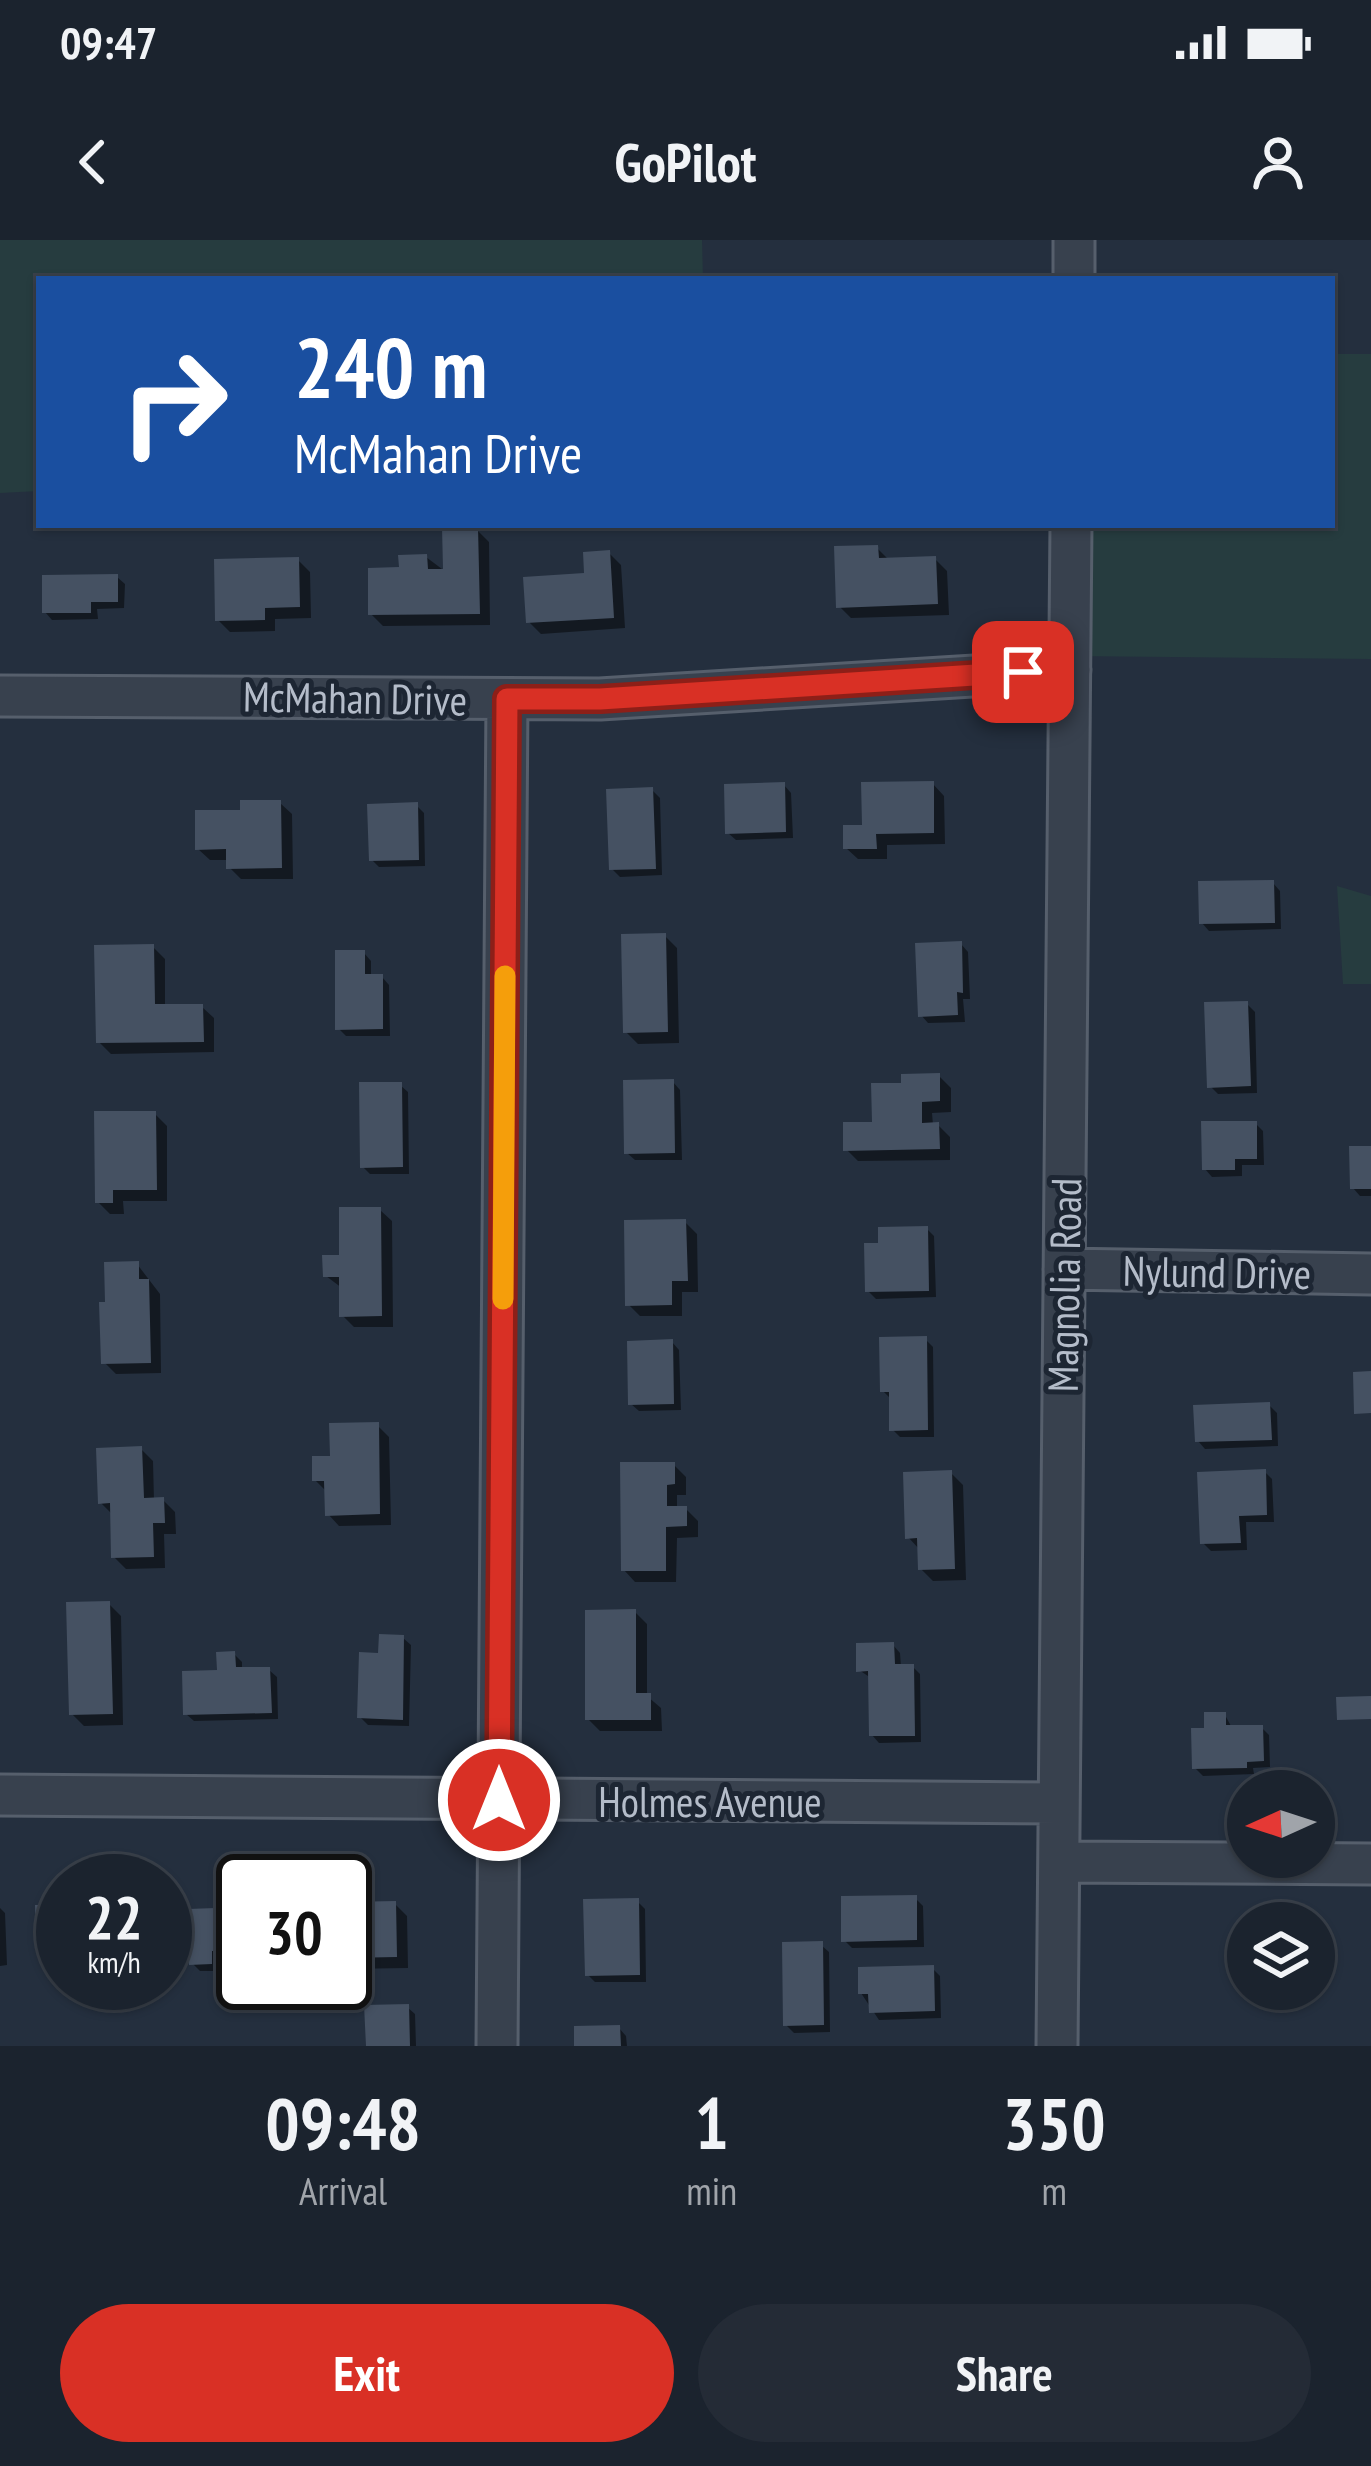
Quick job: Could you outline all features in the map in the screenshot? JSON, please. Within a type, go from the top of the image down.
[{"type":"street","points":[[1074,240],[1074,276]]},
{"type":"street","name":"Magnolia Road","points":[[1057,2046],[1071,528]]},
{"type":"street","name":"McMahan Drive","points":[[0,696],[600,699],[1070,670]]},
{"type":"street","points":[[497,2046],[507,699]]},
{"type":"street","name":"Nylund Drive","points":[[1064,1269],[1371,1274]]},
{"type":"street","name":"Holmes Avenue","points":[[0,1796],[1059,1804]]},
{"type":"street","points":[[1059,1862],[1371,1864]]},
{"type":"green space","points":[[0,240],[702,240],[703,276],[36,276],[36,491],[0,493]]},
{"type":"green space","points":[[1335,354],[1371,354],[1371,659],[1069,656],[1071,528],[1335,528]]},
{"type":"green space","points":[[1337,886],[1371,896],[1371,984],[1343,984]]},
{"type":"building","points":[[442,528],[478,528],[480,614],[368,615],[368,568],[399,567],[398,555],[427,554],[428,569],[443,569]]},
{"type":"building","points":[[878,545],[879,558],[936,556],[938,604],[836,608],[834,546]]},
{"type":"building","points":[[610,550],[614,618],[526,623],[523,577],[584,573],[583,552]]},
{"type":"building","points":[[299,557],[300,607],[265,608],[265,620],[215,621],[214,559]]},
{"type":"building","points":[[118,574],[118,602],[91,602],[91,613],[42,613],[42,575]]},
{"type":"building","points":[[934,781],[934,833],[876,834],[877,849],[843,849],[843,825],[862,825],[861,782]]},
{"type":"building","points":[[785,782],[786,832],[725,834],[724,784]]},
{"type":"building","points":[[653,787],[656,869],[609,870],[606,789]]},
{"type":"building","points":[[240,800],[281,800],[282,868],[226,869],[226,849],[195,850],[195,810],[240,810]]},
{"type":"building","points":[[418,802],[419,860],[369,861],[367,804]]},
{"type":"building","points":[[1274,880],[1275,923],[1199,924],[1198,881]]},
{"type":"building","points":[[666,933],[668,1032],[623,1033],[621,934]]},
{"type":"building","points":[[962,941],[963,993],[957,992],[958,1015],[918,1017],[915,943]]},
{"type":"building","points":[[154,944],[155,1004],[203,1004],[204,1042],[96,1043],[94,945]]},
{"type":"building","points":[[335,950],[365,950],[365,974],[383,974],[383,1029],[335,1030]]},
{"type":"building","points":[[1248,1001],[1251,1086],[1207,1088],[1204,1002]]},
{"type":"building","points":[[940,1073],[940,1101],[922,1102],[922,1123],[939,1122],[940,1149],[843,1151],[843,1122],[872,1122],[871,1083],[901,1083],[901,1074]]},
{"type":"building","points":[[674,1079],[675,1153],[624,1154],[623,1080]]},
{"type":"building","points":[[359,1082],[402,1082],[403,1167],[360,1168]]},
{"type":"building","points":[[94,1111],[156,1111],[157,1190],[113,1190],[113,1203],[95,1203]]},
{"type":"building","points":[[1201,1121],[1257,1121],[1257,1159],[1235,1159],[1235,1170],[1202,1170]]},
{"type":"building","points":[[1349,1146],[1371,1146],[1371,1189],[1350,1189]]},
{"type":"building","points":[[339,1207],[381,1207],[382,1316],[339,1317],[339,1277],[323,1277],[322,1255],[339,1255]]},
{"type":"building","points":[[686,1219],[688,1281],[672,1281],[672,1305],[625,1306],[624,1220]]},
{"type":"building","points":[[928,1226],[929,1291],[865,1292],[864,1243],[878,1243],[878,1227]]},
{"type":"building","points":[[139,1261],[139,1279],[149,1279],[151,1363],[101,1364],[99,1302],[105,1302],[104,1262]]},
{"type":"building","points":[[927,1336],[928,1430],[889,1431],[889,1392],[880,1392],[879,1337]]},
{"type":"building","points":[[673,1339],[674,1404],[628,1405],[627,1341]]},
{"type":"building","points":[[1371,1371],[1371,1413],[1354,1414],[1353,1372]]},
{"type":"building","points":[[1270,1402],[1272,1440],[1195,1442],[1193,1405]]},
{"type":"building","points":[[379,1422],[380,1514],[325,1516],[324,1481],[312,1481],[312,1456],[330,1456],[329,1423]]},
{"type":"building","points":[[142,1446],[144,1498],[164,1497],[165,1523],[153,1523],[154,1557],[111,1558],[110,1503],[98,1504],[96,1448]]},
{"type":"building","points":[[620,1462],[675,1462],[675,1484],[667,1485],[667,1506],[687,1506],[687,1526],[666,1527],[666,1571],[621,1571]]},
{"type":"building","points":[[1266,1469],[1267,1515],[1239,1516],[1241,1543],[1200,1544],[1197,1472]]},
{"type":"building","points":[[952,1470],[955,1569],[918,1570],[917,1538],[905,1539],[903,1472]]},
{"type":"building","points":[[110,1601],[113,1714],[69,1715],[66,1602]]},
{"type":"building","points":[[636,1609],[636,1693],[651,1693],[651,1720],[585,1720],[585,1610]]},
{"type":"building","points":[[379,1634],[404,1635],[403,1720],[357,1718],[359,1652],[378,1653]]},
{"type":"building","points":[[894,1642],[895,1664],[914,1664],[915,1736],[869,1736],[868,1671],[856,1672],[856,1643]]},
{"type":"building","points":[[235,1651],[236,1667],[270,1667],[272,1713],[183,1715],[182,1671],[217,1670],[216,1652]]},
{"type":"building","points":[[1371,1696],[1371,1719],[1337,1720],[1336,1697]]},
{"type":"building","points":[[1204,1712],[1226,1712],[1226,1725],[1263,1725],[1264,1761],[1247,1762],[1247,1768],[1192,1769],[1191,1728],[1204,1728]]},
{"type":"building","points":[[917,1895],[917,1940],[841,1942],[841,1896]]},
{"type":"building","points":[[639,1898],[640,1975],[585,1976],[583,1899]]},
{"type":"building","points":[[372,1901],[396,1901],[397,1957],[372,1957]]},
{"type":"building","points":[[216,1908],[212,1964],[192,1965],[192,1909]]},
{"type":"building","points":[[823,1941],[824,2025],[783,2026],[782,1942]]},
{"type":"building","points":[[934,1965],[935,2011],[869,2013],[868,1994],[858,1994],[858,1967]]},
{"type":"building","points":[[409,2004],[410,2046],[366,2046],[364,2010],[372,2010],[372,2005]]},
{"type":"building","points":[[620,2025],[621,2046],[574,2046],[574,2026]]},
{"type":"slow traffic","points":[[503,1299],[505,976]]},
{"type":"route","points":[[499,1800],[507,699],[600,699],[1023,672]]}]
